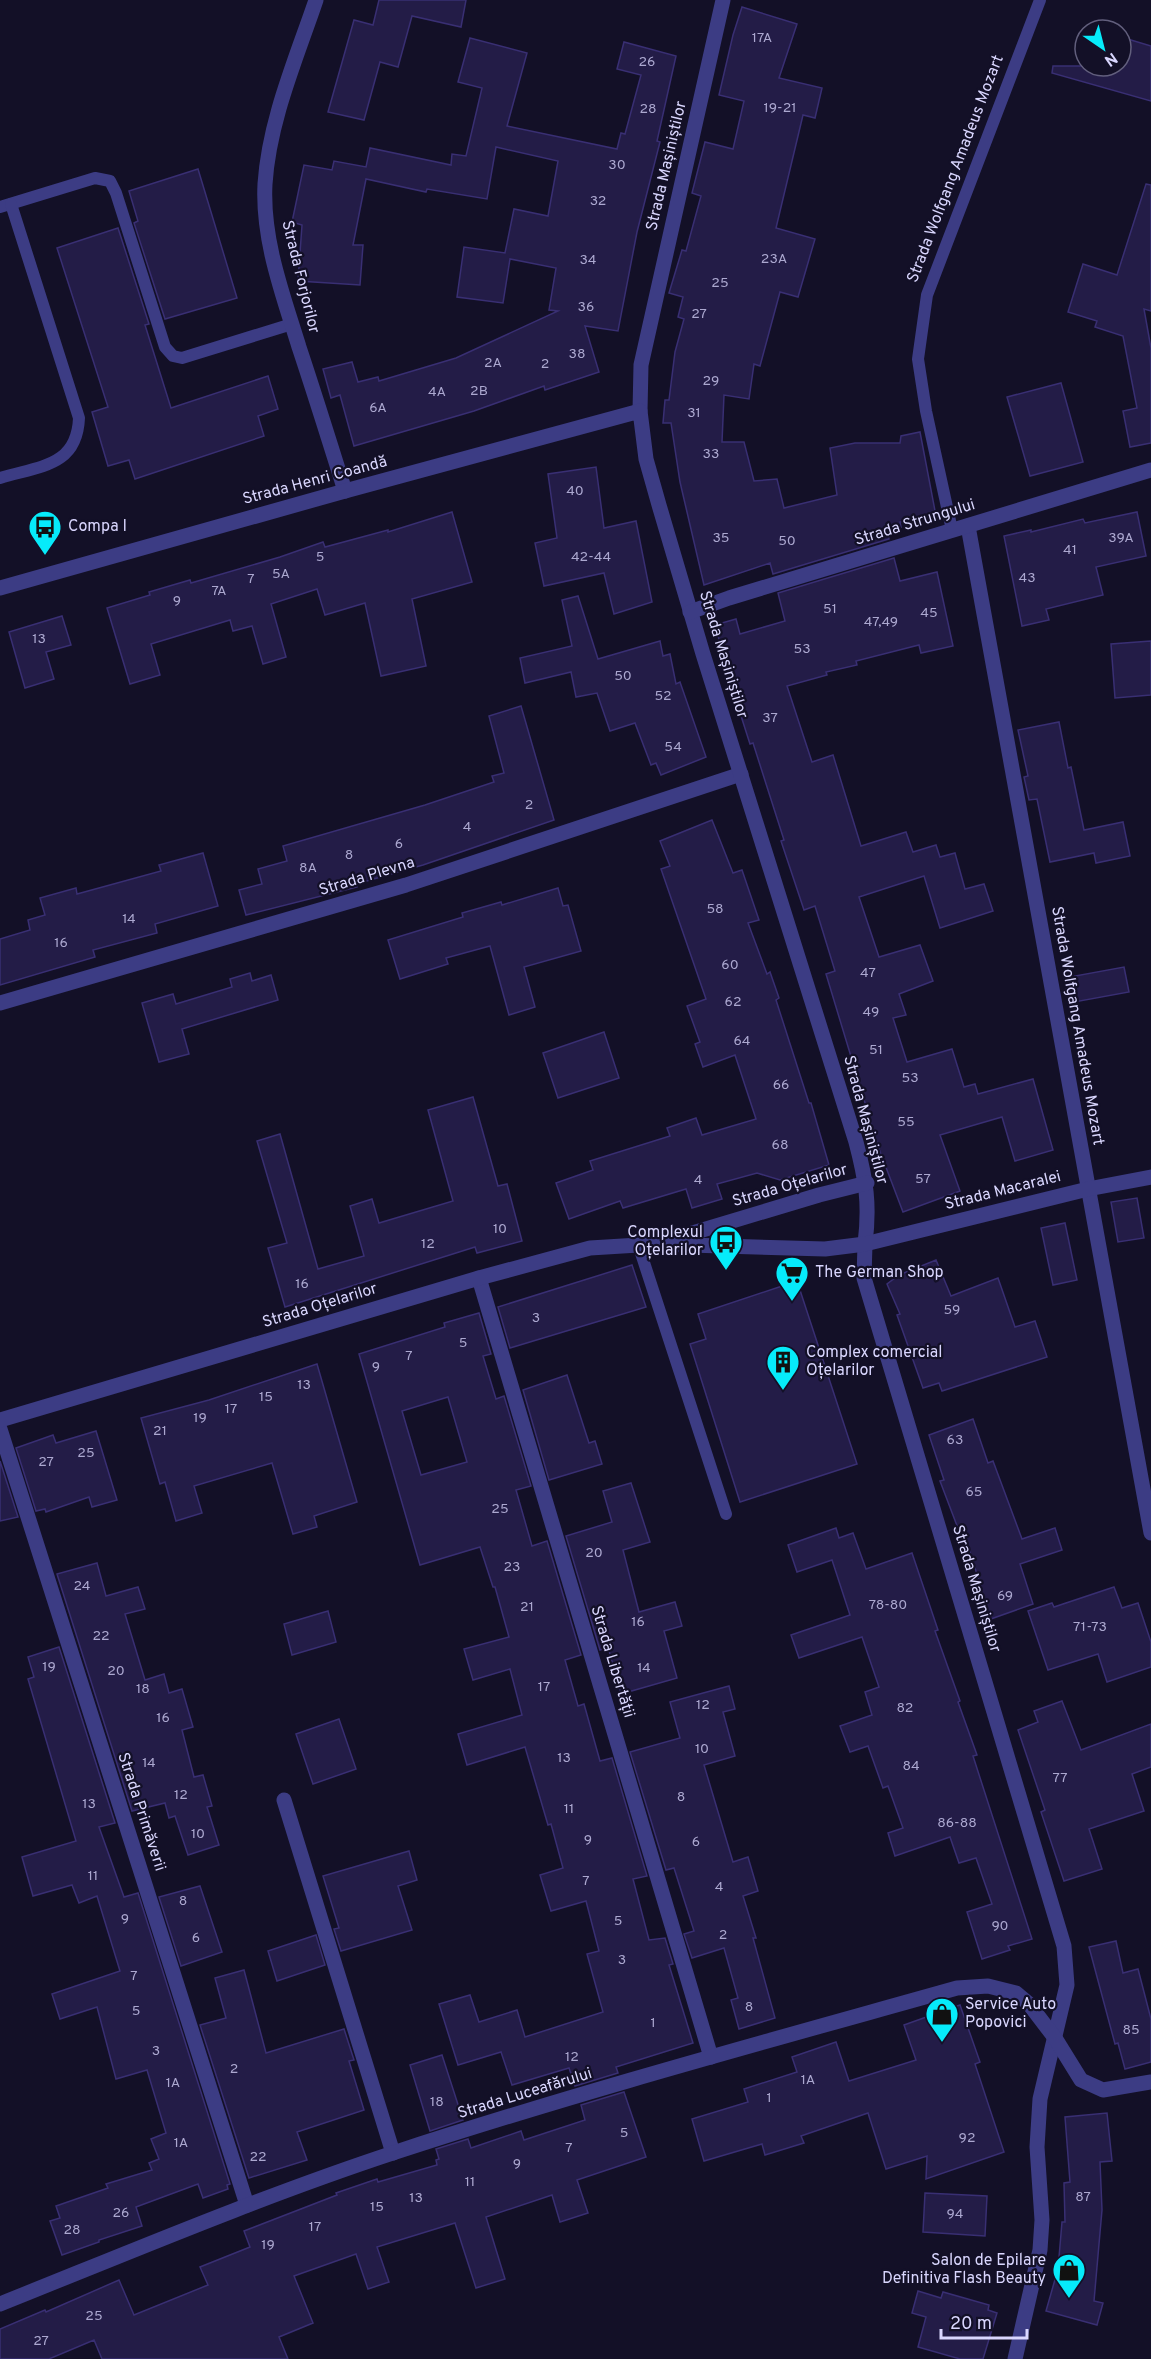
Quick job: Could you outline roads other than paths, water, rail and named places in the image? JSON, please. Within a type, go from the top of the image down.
[{"type":"street","name":"Strada Forjorilor","points":[[316,0],[278,112],[265,181],[265,208],[270,245],[292,324],[345,491]]},
{"type":"street","name":"Strada Mașiniștilor","points":[[723,0],[641,365],[640,411],[646,459],[690,612],[856,1142],[867,1184],[869,1213],[864,1278],[1064,1946],[1067,1985],[1040,2099],[1037,2147],[1042,2220],[1040,2250],[1015,2359]]},
{"type":"street","name":"Strada Henri Coandă","points":[[0,588],[640,411]]},
{"type":"street","name":"Strada Strungului","points":[[690,612],[729,598],[1151,470]]},
{"type":"street","name":"Strada Wolfgang Amadeus Mozart","points":[[968,526],[1151,1533]]},
{"type":"street","name":"Strada Plevna","points":[[0,1003],[406,885],[741,774]]},
{"type":"street","name":"Strada Macaralei","points":[[866,1244],[1088,1189],[1151,1177]]},
{"type":"street","name":"Strada Oțelarilor","points":[[655,1244],[819,1195],[867,1184]]},
{"type":"street","name":"Strada Oțelarilor","points":[[0,1420],[479,1278],[590,1248],[655,1244],[825,1249],[866,1244]]},
{"type":"street","name":"Strada Libertății","points":[[479,1278],[711,2057]]},
{"type":"street","name":"Strada Primăverii","points":[[0,1429],[247,2205]]},
{"type":"street","points":[[284,1800],[393,2153]]},
{"type":"street","name":"Strada Luceafărului","points":[[0,2304],[247,2205],[393,2153],[711,2057],[957,1988],[988,1986],[1016,1993],[1029,2004],[1055,2038],[1081,2080],[1103,2090],[1151,2082]]},
{"type":"lane","name":"Strada Wolfgang Amadeus Mozart","points":[[952,530],[926,411],[918,359],[927,295],[1040,0]]},
{"type":"lane","points":[[0,478],[58,460],[72,448],[78,435],[79,418],[6,205],[95,178],[110,181],[117,193],[165,347],[173,356],[182,358],[292,324]]},
{"type":"lane","points":[[638,1244],[726,1514]]},
{"type":"place","name":"Compa I","points":[[45,556]]},
{"type":"place","name":"Complexul Oțelarilor","points":[[726,1271]]},
{"type":"place","name":"The German Shop","points":[[792,1302]]},
{"type":"place","name":"Complex comercial Oțelarilor","points":[[783,1391]]},
{"type":"place","name":"Service Auto Popovici","points":[[942,2043]]},
{"type":"place","name":"Salon de Epilare Definitiva Flash Beauty","points":[[1069,2299]]}]
